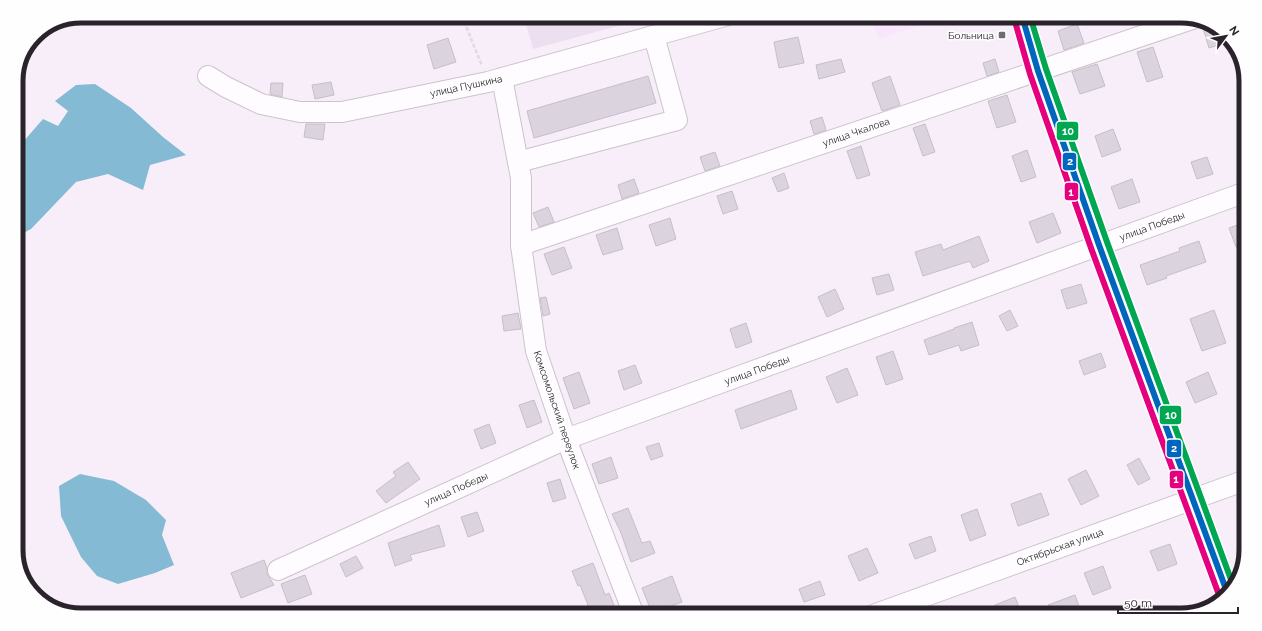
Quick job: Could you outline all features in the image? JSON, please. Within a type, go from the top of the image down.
[{"type":"street","name":"улица Пушкина","points":[[208,76],[226,87],[261,104],[300,112],[342,112],[495,80],[701,23]]},
{"type":"street","points":[[1024,23],[1038,71],[1099,245],[1225,587]]},
{"type":"street","name":"улица Чкалова","points":[[521,245],[1177,23]]},
{"type":"street","points":[[518,162],[677,120],[654,36]]},
{"type":"street","name":"Комсомольский переулок","points":[[495,80],[518,162],[521,178],[521,245],[536,351],[566,439],[631,608]]},
{"type":"street","name":"улица Победы","points":[[278,570],[566,439],[1239,195]]},
{"type":"street","name":"Октябрьская улица","points":[[892,608],[1239,482]]},
{"type":"path","points":[[466,23],[495,80]]},
{"type":"shaded area","points":[[526,23],[629,23],[533,49]]},
{"type":"shaded area","points":[[873,23],[929,23],[878,39]]},
{"type":"water","points":[[95,84],[131,108],[163,137],[186,155],[150,165],[143,190],[108,174],[76,182],[31,229],[23,233],[23,142],[43,119],[58,126],[68,111],[55,101],[76,85]]},
{"type":"water","points":[[80,474],[114,481],[146,500],[166,520],[162,535],[174,565],[155,573],[118,584],[97,576],[81,557],[61,516],[59,486]]},
{"type":"building","points":[[1077,24],[1084,43],[1064,50],[1058,31]]},
{"type":"building","points":[[1203,28],[1203,28],[1206,29],[1206,38]]},
{"type":"building","points":[[798,37],[804,63],[779,68],[774,42]]},
{"type":"building","points":[[448,38],[456,62],[434,69],[427,45]]},
{"type":"building","points":[[1153,47],[1163,77],[1147,82],[1137,52]]},
{"type":"building","points":[[841,59],[845,72],[819,79],[816,65]]},
{"type":"building","points":[[995,59],[999,72],[987,76],[983,63]]},
{"type":"building","points":[[1097,64],[1105,86],[1080,94],[1072,72]]},
{"type":"building","points":[[648,76],[656,103],[534,138],[527,111]]},
{"type":"building","points":[[890,76],[900,105],[882,111],[872,83]]},
{"type":"building","points":[[331,82],[334,95],[315,99],[312,85]]},
{"type":"building","points":[[271,83],[283,83],[282,97],[270,94]]},
{"type":"building","points":[[1007,95],[1016,122],[997,128],[988,101]]},
{"type":"building","points":[[822,117],[826,130],[814,134],[810,121]]},
{"type":"building","points":[[306,124],[325,124],[323,140],[304,137]]},
{"type":"building","points":[[925,124],[935,152],[923,156],[913,128]]},
{"type":"building","points":[[1113,129],[1121,150],[1102,157],[1095,136]]},
{"type":"building","points":[[861,146],[870,175],[857,179],[847,151]]},
{"type":"building","points":[[1027,150],[1036,177],[1021,182],[1012,156]]},
{"type":"building","points":[[715,152],[720,166],[705,171],[700,157]]},
{"type":"building","points":[[1207,157],[1213,174],[1197,179],[1191,162]]},
{"type":"building","points":[[784,173],[789,188],[778,192],[772,178]]},
{"type":"building","points":[[634,179],[639,193],[622,199],[618,185]]},
{"type":"building","points":[[1132,179],[1140,202],[1119,209],[1111,187]]},
{"type":"building","points":[[732,191],[738,209],[723,214],[717,196]]},
{"type":"building","points":[[548,207],[554,222],[539,227],[533,213]]},
{"type":"building","points":[[1053,213],[1061,233],[1037,243],[1029,222]]},
{"type":"building","points":[[670,218],[676,239],[656,246],[649,225]]},
{"type":"building","points":[[1239,224],[1239,246],[1236,247],[1229,228]]},
{"type":"building","points":[[617,228],[623,249],[603,255],[596,235]]},
{"type":"building","points":[[979,236],[989,261],[973,268],[970,261],[923,276],[915,252],[941,244],[943,250]]},
{"type":"building","points":[[1199,241],[1206,262],[1166,276],[1167,278],[1147,285],[1140,265],[1180,251],[1179,248]]},
{"type":"building","points":[[564,247],[572,268],[552,275],[544,254]]},
{"type":"building","points":[[889,274],[894,290],[877,295],[872,278]]},
{"type":"building","points":[[1081,284],[1087,303],[1067,309],[1061,290]]},
{"type":"building","points":[[835,289],[844,309],[827,317],[818,297]]},
{"type":"building","points":[[546,297],[550,314],[543,316],[540,298]]},
{"type":"building","points":[[1010,310],[1018,326],[1007,331],[999,316]]},
{"type":"building","points":[[1214,310],[1226,343],[1202,351],[1190,319]]},
{"type":"building","points":[[518,313],[521,329],[504,331],[502,316]]},
{"type":"building","points":[[972,322],[979,345],[961,351],[959,345],[929,355],[924,340]]},
{"type":"building","points":[[746,323],[752,342],[736,348],[730,329]]},
{"type":"building","points":[[893,351],[903,379],[886,385],[876,357]]},
{"type":"building","points":[[1101,353],[1106,367],[1084,375],[1079,361]]},
{"type":"building","points":[[635,365],[642,383],[624,390],[618,371]]},
{"type":"building","points":[[847,368],[858,395],[837,403],[826,377]]},
{"type":"building","points":[[579,372],[590,403],[574,409],[563,378]]},
{"type":"building","points":[[1208,372],[1217,394],[1195,403],[1186,382]]},
{"type":"building","points":[[791,390],[797,409],[741,429],[735,410]]},
{"type":"building","points":[[534,400],[542,422],[527,428],[519,405]]},
{"type":"building","points":[[489,424],[496,443],[481,449],[474,430]]},
{"type":"building","points":[[659,443],[663,456],[651,460],[646,447]]},
{"type":"building","points":[[611,457],[618,478],[599,484],[592,464]]},
{"type":"building","points":[[1139,458],[1150,479],[1138,485],[1127,465]]},
{"type":"building","points":[[408,462],[420,479],[386,503],[376,491],[396,476],[393,472]]},
{"type":"building","points":[[1086,470],[1099,496],[1081,505],[1068,479]]},
{"type":"building","points":[[560,479],[566,498],[553,502],[547,483]]},
{"type":"building","points":[[1041,493],[1049,515],[1018,526],[1011,504]]},
{"type":"building","points":[[628,508],[642,543],[650,541],[655,553],[631,562],[621,533],[612,514]]},
{"type":"building","points":[[977,509],[986,535],[970,541],[961,515]]},
{"type":"building","points":[[477,512],[484,531],[468,537],[461,517]]},
{"type":"building","points":[[439,525],[445,546],[410,555],[412,560],[395,566],[388,543]]},
{"type":"building","points":[[931,536],[936,551],[915,559],[909,544]]},
{"type":"building","points":[[1170,544],[1177,564],[1158,571],[1150,551]]},
{"type":"building","points":[[867,548],[878,573],[859,581],[848,556]]},
{"type":"building","points":[[356,556],[363,568],[346,577],[340,564]]},
{"type":"building","points":[[264,560],[267,568],[267,574],[274,585],[241,598],[231,573]]},
{"type":"building","points":[[593,563],[605,595],[609,593],[615,608],[589,608],[580,585],[578,586],[572,571]]},
{"type":"building","points":[[1103,566],[1111,588],[1093,595],[1084,573]]},
{"type":"building","points":[[305,575],[312,594],[288,603],[281,584]]},
{"type":"building","points":[[672,576],[682,602],[666,608],[650,608],[642,588]]},
{"type":"building","points":[[820,581],[825,595],[804,602],[799,589]]},
{"type":"building","points":[[1075,595],[1080,608],[1049,608],[1048,605]]},
{"type":"building","points":[[1015,597],[1019,608],[996,608],[995,605]]},
{"type":"transit line","name":"1","points":[[1015,23],[1030,74],[1091,248],[1218,593]]},
{"type":"transit line","name":"2","points":[[1024,23],[1038,71],[1099,245],[1225,587]]},
{"type":"transit line","name":"10","points":[[1032,23],[1046,69],[1107,242],[1231,579]]},
{"type":"place","name":"Больница","points":[[1002,35]]}]
